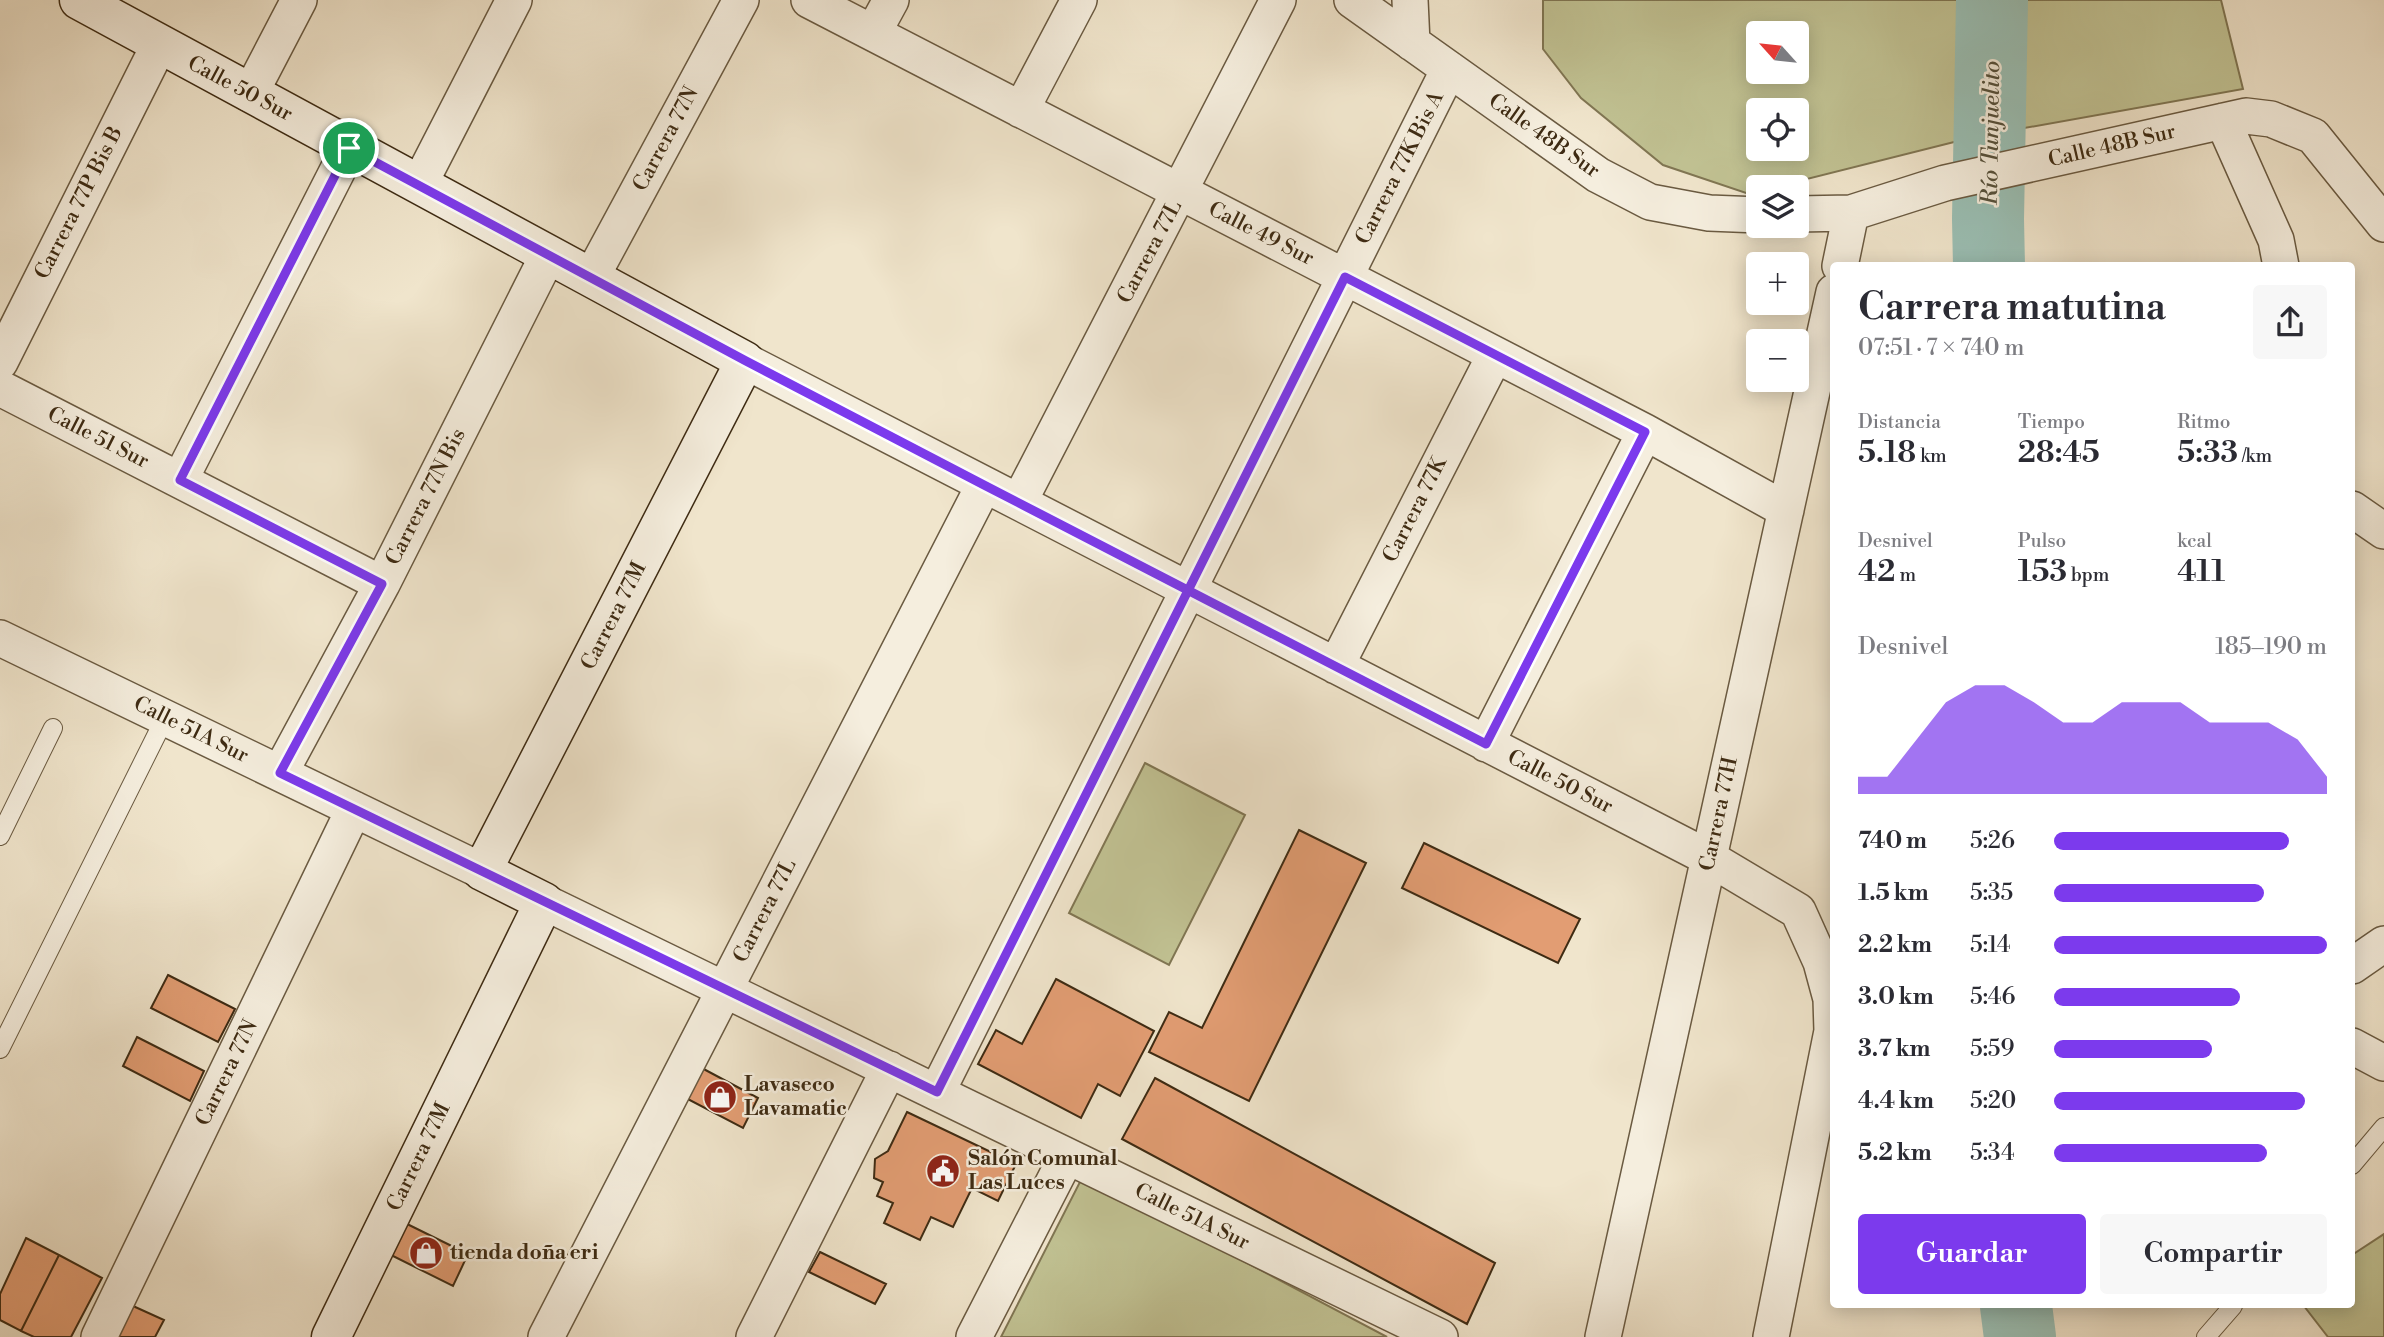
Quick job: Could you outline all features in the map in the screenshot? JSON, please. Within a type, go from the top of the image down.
[{"type":"street","name":"Calle 50 Sur","points":[[77,0],[746,361],[1709,858],[1798,911],[1821,962],[1830,995]]},
{"type":"street","points":[[250,94],[299,0]]},
{"type":"street","points":[[419,185],[514,0]]},
{"type":"street","name":"Carrera 77N","points":[[591,278],[741,0]]},
{"type":"street","name":"Calle 49 Sur","points":[[809,0],[1645,432],[1786,510]]},
{"type":"street","points":[[873,33],[891,0]]},
{"type":"street","points":[[1021,110],[1079,0]]},
{"type":"street","name":"Carrera 77L","points":[[1019,502],[1279,0]]},
{"type":"street","name":"Calle 48B Sur","points":[[1352,0],[1598,175],[1650,202],[1709,214],[1746,215]]},
{"type":"street","points":[[1410,0],[1412,43]]},
{"type":"street","name":"Carrera 77P Bis B","points":[[0,362],[159,45]]},
{"type":"street","name":"Carrera 77K Bis A","points":[[937,1092],[1449,69]]},
{"type":"street","name":"Calle 48B Sur","points":[[1809,214],[1852,213],[1945,183],[2246,116],[2271,119],[2314,136],[2384,224]]},
{"type":"street","points":[[2223,121],[2276,240],[2280,262]]},
{"type":"street","points":[[180,480],[349,148]]},
{"type":"street","points":[[1841,262],[1852,213]]},
{"type":"street","name":"Carrera 77N Bis","points":[[280,773],[382,584],[548,255]]},
{"type":"street","name":"Carrera 77H","points":[[1603,1337],[1830,310]]},
{"type":"street","name":"Carrera 77K","points":[[1336,666],[1495,355]]},
{"type":"street","name":"Carrera 77M","points":[[482,872],[746,361]]},
{"type":"street","name":"Calle 51 Sur","points":[[0,388],[382,584]]},
{"type":"street","points":[[1486,744],[1645,432]]},
{"type":"street","name":"Carrera 77L","points":[[546,1337],[984,485]]},
{"type":"street","points":[[2355,511],[2384,531]]},
{"type":"street","name":"Calle 51A Sur","points":[[0,638],[1440,1337]]},
{"type":"street","name":"Carrera 77N","points":[[99,1337],[354,810]]},
{"type":"street","name":"Carrera 77M","points":[[331,1337],[544,902]]},
{"type":"street","points":[[2355,964],[2384,944]]},
{"type":"street","name":"Calle 50 Sur","points":[[1771,1337],[1830,1041]]},
{"type":"street","points":[[2355,1048],[2384,1063]]},
{"type":"street","points":[[754,1337],[889,1069]]},
{"type":"street","points":[[974,1337],[1067,1156]]},
{"type":"lane","points":[[0,1049],[165,718]]},
{"type":"lane","points":[[0,836],[53,727]]},
{"type":"lane","points":[[2355,1161],[2384,1127]]},
{"type":"lane","points":[[2206,1337],[2231,1308]]},
{"type":"green space","points":[[1543,0],[2221,0],[2243,89],[1974,137],[1809,178],[1809,175],[1746,175],[1746,193],[1663,165],[1581,98],[1543,49]]},
{"type":"green space","points":[[1145,763],[1245,815],[1169,965],[1069,913]]},
{"type":"green space","points":[[1083,1176],[1387,1337],[1001,1337]]},
{"type":"green space","points":[[2384,1234],[2384,1337],[2328,1337],[2306,1308],[2355,1308],[2355,1253]]},
{"type":"building","points":[[1299,830],[1366,863],[1249,1101],[1149,1052],[1169,1012],[1202,1028]]},
{"type":"building","points":[[1424,843],[1580,919],[1558,963],[1402,888]]},
{"type":"building","points":[[168,975],[235,1009],[218,1042],[151,1008]]},
{"type":"building","points":[[1056,979],[1154,1031],[1120,1096],[1098,1084],[1081,1118],[978,1064],[996,1030],[1022,1044]]},
{"type":"building","points":[[137,1037],[204,1071],[190,1101],[123,1066]]},
{"type":"building","name":"Lavaseco Lavamatic","points":[[698,1066],[758,1098],[743,1128],[682,1096]]},
{"type":"building","points":[[1155,1078],[1495,1263],[1467,1324],[1122,1139]]},
{"type":"building","name":"Salón Comunal Las Luces","points":[[907,1112],[1016,1164],[998,1201],[972,1188],[953,1227],[931,1217],[920,1240],[884,1223],[893,1203],[877,1196],[883,1182],[874,1178],[875,1159],[888,1151]]},
{"type":"building","name":"tienda doña eri","points":[[401,1221],[468,1254],[453,1286],[385,1252]]},
{"type":"building","points":[[26,1238],[59,1255],[21,1331],[0,1320],[0,1294]]},
{"type":"building","points":[[820,1252],[886,1284],[875,1304],[809,1272]]},
{"type":"building","points":[[59,1255],[102,1278],[71,1337],[34,1337],[21,1331]]},
{"type":"building","points":[[133,1306],[164,1320],[155,1337],[117,1337]]},
{"type":"waterway","name":"Río Tunjuelito","points":[[1989,262],[1992,0]]},
{"type":"waterway","name":"Río Tunjuelito","points":[[2016,1308],[2020,1337]]},
{"type":"place","name":"Lavaseco Lavamatic","points":[[720,1097]]},
{"type":"place","name":"Salón Comunal Las Luces","points":[[943,1171]]},
{"type":"place","name":"tienda doña eri","points":[[426,1253]]},
{"type":"route","points":[[349,148],[180,480],[382,584],[280,773],[937,1092],[1105,758],[1188,590],[1345,277],[1645,432],[1486,744],[1188,590],[1019,502],[984,485],[746,361],[349,148]]}]
